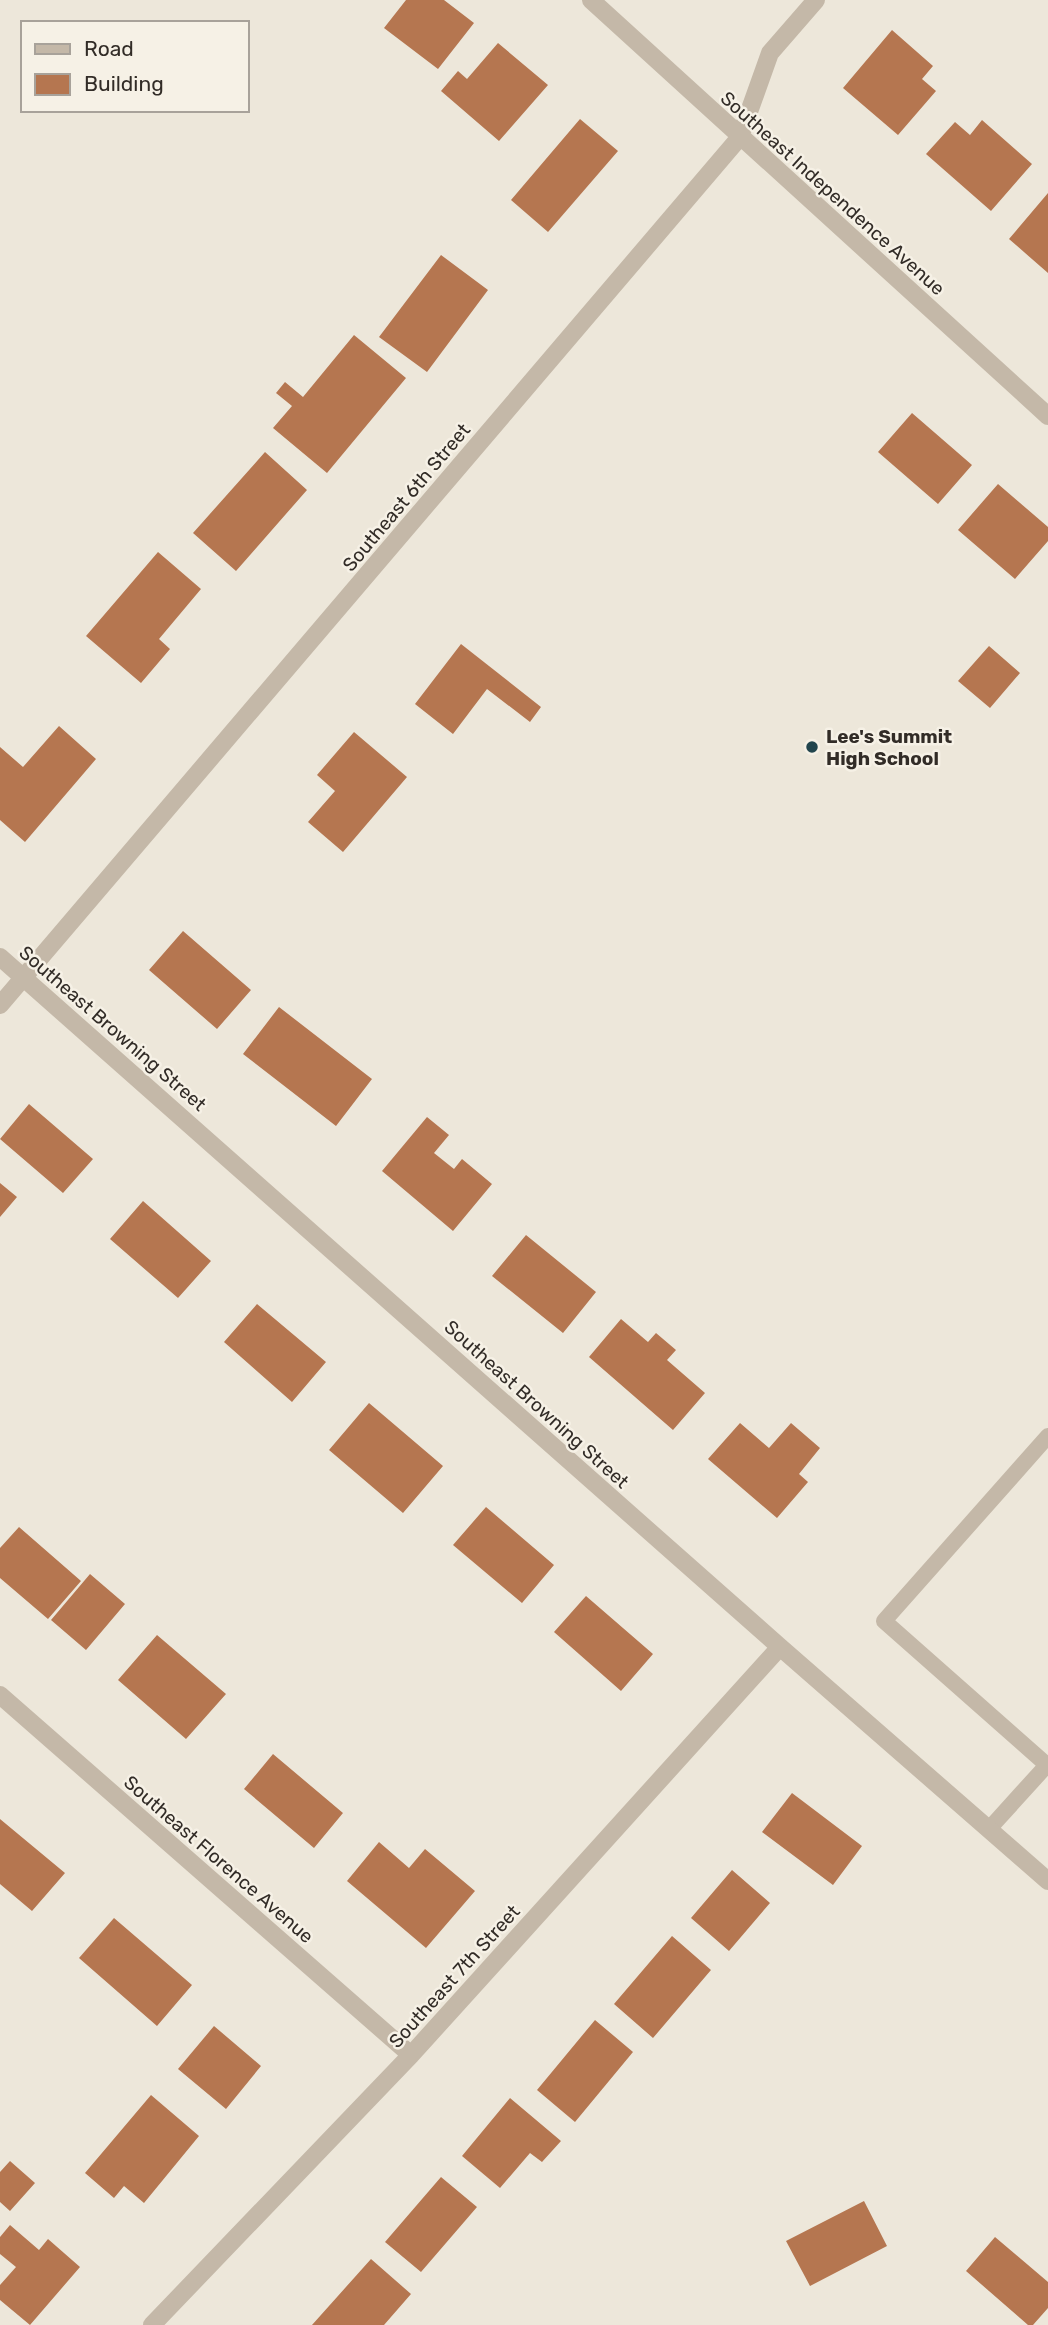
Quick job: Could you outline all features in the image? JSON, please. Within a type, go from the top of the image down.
[{"type":"street","name":"Southeast Independence Avenue","points":[[591,0],[1048,416]]},
{"type":"street","name":"Southeast 6th Street","points":[[0,1005],[740,137],[771,53],[816,0]]},
{"type":"street","name":"Southeast Browning Street","points":[[0,957],[1048,1881]]},
{"type":"street","name":"Southeast 7th Street","points":[[152,2325],[411,2055],[780,1647]]},
{"type":"street","name":"Southeast Florence Avenue","points":[[0,1695],[411,2055]]},
{"type":"lane","points":[[989,1829],[1047,1765],[884,1621],[1048,1436]]},
{"type":"building","points":[[406,0],[444,0],[474,23],[438,69],[384,28]]},
{"type":"building","points":[[892,30],[933,66],[922,79],[936,91],[898,135],[843,88]]},
{"type":"building","points":[[498,43],[548,85],[499,141],[441,91],[458,71],[467,79]]},
{"type":"building","points":[[580,119],[618,151],[548,232],[511,200]]},
{"type":"building","points":[[982,120],[1032,164],[991,211],[926,154],[955,122],[970,135]]},
{"type":"building","points":[[1048,193],[1048,273],[1009,239]]},
{"type":"building","points":[[441,255],[488,290],[427,372],[379,337]]},
{"type":"building","points":[[354,335],[406,378],[327,473],[273,428],[292,406],[276,393],[285,382],[303,397]]},
{"type":"building","points":[[912,413],[972,465],[938,504],[878,452]]},
{"type":"building","points":[[265,452],[307,490],[236,571],[193,533]]},
{"type":"building","points":[[998,484],[1048,527],[1048,541],[1015,579],[958,530]]},
{"type":"building","points":[[158,552],[201,589],[159,639],[170,649],[141,683],[86,636]]},
{"type":"building","points":[[461,644],[541,707],[530,722],[487,689],[453,734],[415,704]]},
{"type":"building","points":[[989,646],[1020,673],[990,708],[958,681]]},
{"type":"building","points":[[59,726],[96,759],[25,842],[0,820],[0,747],[23,767]]},
{"type":"building","points":[[354,732],[407,777],[343,852],[308,822],[335,791],[317,775]]},
{"type":"building","points":[[183,931],[251,990],[217,1029],[149,970]]},
{"type":"building","points":[[279,1007],[372,1079],[336,1126],[243,1054]]},
{"type":"building","points":[[29,1104],[93,1159],[63,1193],[0,1139]]},
{"type":"building","points":[[427,1117],[449,1135],[434,1153],[454,1169],[462,1159],[492,1184],[453,1231],[382,1171]]},
{"type":"building","points":[[0,1183],[17,1197],[0,1217]]},
{"type":"building","points":[[143,1201],[211,1261],[178,1298],[110,1239]]},
{"type":"building","points":[[526,1235],[596,1292],[563,1333],[492,1276]]},
{"type":"building","points":[[257,1304],[326,1362],[292,1402],[224,1342]]},
{"type":"building","points":[[621,1319],[648,1342],[656,1333],[676,1350],[667,1360],[705,1393],[673,1430],[589,1357]]},
{"type":"building","points":[[369,1403],[443,1466],[403,1513],[329,1450]]},
{"type":"building","points":[[740,1423],[769,1448],[791,1423],[820,1448],[799,1474],[808,1482],[777,1518],[708,1459]]},
{"type":"building","points":[[486,1507],[554,1565],[522,1603],[453,1545]]},
{"type":"building","points":[[19,1527],[81,1581],[48,1619],[0,1578],[0,1548]]},
{"type":"building","points":[[90,1574],[125,1604],[86,1650],[51,1620]]},
{"type":"building","points":[[586,1596],[653,1654],[621,1691],[554,1632]]},
{"type":"building","points":[[157,1635],[226,1694],[186,1739],[118,1680]]},
{"type":"building","points":[[273,1754],[343,1813],[314,1848],[244,1789]]},
{"type":"building","points":[[792,1793],[862,1846],[833,1885],[762,1832]]},
{"type":"building","points":[[0,1819],[65,1873],[32,1911],[0,1884]]},
{"type":"building","points":[[379,1842],[409,1868],[425,1849],[475,1891],[426,1948],[347,1881]]},
{"type":"building","points":[[732,1870],[770,1903],[729,1951],[691,1918]]},
{"type":"building","points":[[114,1918],[192,1985],[157,2026],[79,1958]]},
{"type":"building","points":[[672,1936],[711,1970],[653,2038],[614,2004]]},
{"type":"building","points":[[595,2020],[633,2052],[575,2122],[537,2090]]},
{"type":"building","points":[[214,2026],[261,2066],[226,2109],[178,2069]]},
{"type":"building","points":[[151,2095],[199,2136],[144,2203],[124,2186],[114,2198],[85,2173]]},
{"type":"building","points":[[510,2098],[561,2141],[542,2162],[530,2153],[500,2188],[462,2156]]},
{"type":"building","points":[[10,2161],[35,2183],[10,2211],[0,2202],[0,2172]]},
{"type":"building","points":[[441,2177],[477,2207],[421,2272],[385,2242]]},
{"type":"building","points":[[864,2201],[887,2246],[810,2286],[786,2241]]},
{"type":"building","points":[[10,2225],[39,2250],[48,2239],[80,2267],[30,2325],[0,2300],[0,2285],[16,2267],[0,2254],[0,2237]]},
{"type":"building","points":[[995,2237],[1048,2282],[1048,2308],[1033,2325],[1028,2325],[966,2271]]},
{"type":"building","points":[[371,2259],[411,2294],[384,2325],[312,2325]]},
{"type":"place","name":"Lee's Summit High School","points":[[812,747]]}]
